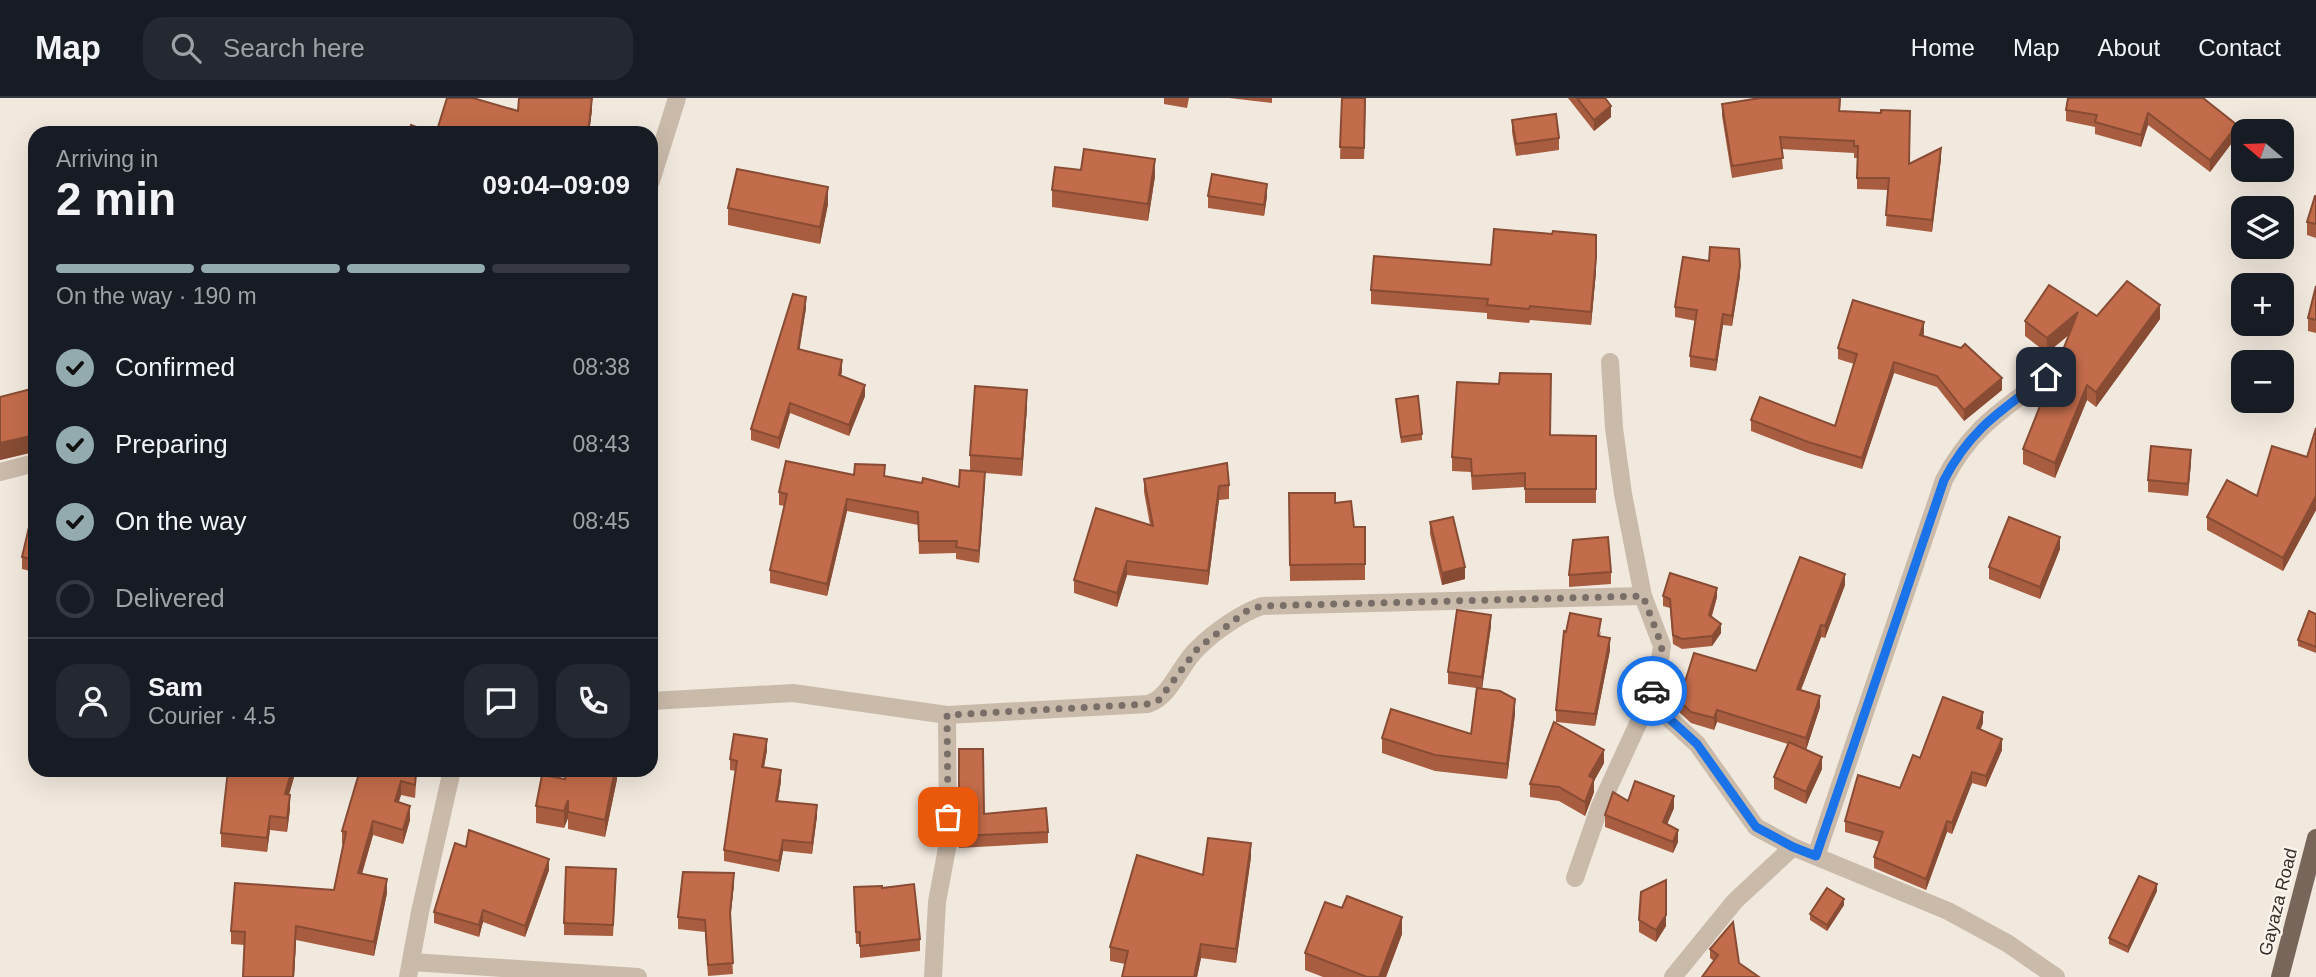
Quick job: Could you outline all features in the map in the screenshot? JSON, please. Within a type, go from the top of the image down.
[{"type":"main road","name":"Gayaza Road","points":[[2280,977],[2316,838]]},
{"type":"street","points":[[658,159],[677,98]]},
{"type":"street","points":[[1575,878],[1600,806],[1649,700],[1658,673],[1662,646],[1643,596],[1619,468],[1610,362]]},
{"type":"street","points":[[1816,856],[1944,480],[1956,456],[1985,423],[2046,377]]},
{"type":"street","points":[[0,472],[28,465]]},
{"type":"street","points":[[658,701],[793,693],[947,715],[1148,704],[1158,701],[1198,648],[1248,610],[1262,606],[1643,596]]},
{"type":"street","points":[[1649,700],[1697,744],[1756,827],[1793,847],[1948,911],[2007,943],[2056,977]]},
{"type":"street","points":[[933,977],[937,902],[948,843],[947,715]]},
{"type":"street","points":[[450,777],[410,969],[638,977]]},
{"type":"street","points":[[1673,977],[1735,901],[1793,847]]},
{"type":"building","points":[[447,98],[473,98],[518,111],[519,98],[592,98],[589,126],[438,126]]},
{"type":"building","points":[[1342,98],[1365,98],[1364,148],[1340,147]]},
{"type":"building","points":[[1577,98],[1605,98],[1611,106],[1594,120]]},
{"type":"building","points":[[1760,98],[1840,98],[1839,111],[1910,111],[1909,164],[1941,148],[1932,220],[1886,215],[1889,178],[1857,178],[1858,146],[1854,146],[1854,141],[1780,137],[1783,158],[1732,166],[1722,104]]},
{"type":"building","points":[[2068,98],[2203,98],[2231,120],[2231,133],[2210,160],[2148,113],[2141,135],[2095,122],[2097,115],[2066,110]]},
{"type":"building","points":[[1556,114],[1559,138],[1516,144],[1512,120]]},
{"type":"building","points":[[1084,149],[1155,159],[1148,204],[1052,190],[1055,167],[1081,170]]},
{"type":"building","points":[[737,169],[828,187],[820,227],[728,208]]},
{"type":"building","points":[[1212,174],[1267,184],[1264,205],[1208,196]]},
{"type":"building","points":[[2316,196],[2316,224],[2307,222]]},
{"type":"building","points":[[1494,229],[1596,235],[1591,312],[1487,305],[1488,299],[1371,290],[1374,256],[1491,265]]},
{"type":"building","points":[[1710,247],[1739,249],[1740,266],[1732,316],[1723,314],[1716,360],[1690,356],[1697,310],[1675,307],[1683,257],[1709,261]]},
{"type":"building","points":[[2127,281],[2160,305],[2096,392],[2087,385],[2055,463],[2023,449],[2048,386],[2050,387],[2072,357],[2063,350],[2078,312],[2047,338],[2025,321],[2049,285],[2097,316]]},
{"type":"building","points":[[2316,286],[2316,320],[2308,318]]},
{"type":"building","points":[[793,294],[806,297],[798,349],[842,360],[839,375],[865,385],[849,425],[790,403],[779,438],[751,429]]},
{"type":"building","points":[[1853,300],[1924,322],[1920,335],[1961,348],[1965,344],[2002,378],[1964,410],[1937,376],[1894,362],[1862,458],[1808,442],[1751,420],[1760,397],[1835,426],[1857,354],[1838,348]]},
{"type":"building","points":[[1500,373],[1551,374],[1550,435],[1596,436],[1596,489],[1525,489],[1525,473],[1472,476],[1471,459],[1452,457],[1457,382],[1499,384]]},
{"type":"building","points":[[975,386],[1027,390],[1022,459],[970,455]]},
{"type":"building","points":[[28,390],[28,437],[0,443],[0,397]]},
{"type":"building","points":[[1418,396],[1422,434],[1401,437],[1396,399]]},
{"type":"building","points":[[2316,428],[2316,496],[2283,558],[2207,517],[2227,480],[2257,496],[2272,446],[2307,457]]},
{"type":"building","points":[[2151,446],[2191,450],[2188,484],[2148,480]]},
{"type":"building","points":[[786,461],[854,475],[855,464],[885,465],[884,476],[922,483],[923,478],[959,487],[960,470],[985,472],[979,551],[956,547],[957,541],[919,541],[918,512],[847,499],[827,584],[770,570],[787,494],[779,492]]},
{"type":"building","points":[[1227,463],[1229,485],[1219,486],[1208,571],[1127,561],[1117,593],[1074,580],[1096,508],[1153,526],[1144,479]]},
{"type":"building","points":[[1289,493],[1335,493],[1335,503],[1351,501],[1354,527],[1365,527],[1365,564],[1290,565]]},
{"type":"building","points":[[1453,517],[1465,567],[1442,573],[1430,522]]},
{"type":"building","points":[[2009,517],[2060,537],[2040,587],[1989,567]]},
{"type":"building","points":[[28,531],[28,558],[22,557]]},
{"type":"building","points":[[1608,537],[1611,572],[1569,575],[1573,540]]},
{"type":"building","points":[[1800,557],[1845,574],[1825,626],[1821,625],[1797,689],[1820,696],[1806,738],[1717,710],[1714,718],[1691,712],[1679,701],[1694,653],[1756,671]]},
{"type":"building","points":[[1670,573],[1717,588],[1709,615],[1721,624],[1712,636],[1682,639],[1673,635],[1670,599],[1663,596]]},
{"type":"building","points":[[1457,610],[1491,615],[1482,677],[1448,672]]},
{"type":"building","points":[[2309,611],[2316,614],[2316,647],[2298,640]]},
{"type":"building","points":[[1570,613],[1601,619],[1598,636],[1610,638],[1595,714],[1556,710],[1564,631],[1566,632]]},
{"type":"building","points":[[1477,688],[1500,691],[1515,699],[1507,764],[1435,755],[1382,738],[1391,709],[1471,734]]},
{"type":"building","points":[[1943,697],[1983,712],[1977,728],[2002,739],[1986,776],[1972,772],[1952,823],[1947,821],[1926,879],[1874,857],[1883,832],[1845,821],[1858,775],[1900,788],[1913,755],[1920,758]]},
{"type":"building","points":[[1554,722],[1604,750],[1589,776],[1594,779],[1585,802],[1559,787],[1530,784]]},
{"type":"building","points":[[734,734],[767,739],[762,767],[781,770],[776,801],[817,805],[812,843],[783,840],[779,861],[724,850],[737,761],[730,759]]},
{"type":"building","points":[[1789,742],[1822,757],[1806,792],[1774,777]]},
{"type":"building","points":[[959,749],[983,749],[984,814],[1046,808],[1048,832],[959,836]]},
{"type":"building","points":[[227,777],[290,777],[285,794],[290,795],[287,818],[270,816],[267,838],[221,833]]},
{"type":"building","points":[[358,777],[416,777],[415,785],[401,781],[395,801],[410,806],[403,830],[373,821],[358,873],[387,879],[374,942],[296,926],[293,977],[243,977],[245,932],[231,931],[235,883],[334,890],[346,832],[342,831]]},
{"type":"building","points":[[542,777],[614,777],[605,820],[568,812],[568,800],[564,811],[536,806]]},
{"type":"building","points":[[1635,781],[1674,796],[1663,822],[1678,830],[1673,842],[1605,815],[1613,792],[1628,801]]},
{"type":"building","points":[[469,830],[549,859],[525,926],[483,910],[479,925],[434,912],[455,843],[466,847]]},
{"type":"building","points":[[1208,838],[1251,843],[1236,949],[1201,944],[1194,977],[1122,977],[1128,951],[1110,947],[1137,855],[1203,875]]},
{"type":"building","points":[[566,867],[616,869],[613,925],[564,923]]},
{"type":"building","points":[[683,872],[734,873],[730,912],[733,963],[708,965],[705,920],[678,917]]},
{"type":"building","points":[[2139,876],[2157,884],[2128,947],[2109,938]]},
{"type":"building","points":[[1666,880],[1666,915],[1656,930],[1639,920],[1641,892]]},
{"type":"building","points":[[914,884],[920,939],[860,946],[860,932],[856,932],[854,887],[882,888]]},
{"type":"building","points":[[1827,888],[1844,899],[1827,925],[1810,914]]},
{"type":"building","points":[[1347,896],[1402,917],[1379,977],[1367,977],[1305,953],[1325,902],[1342,908]]},
{"type":"building","points":[[1733,922],[1739,963],[1759,977],[1702,977],[1718,955],[1710,949]]},
{"type":"way so far","points":[[948,817],[947,715],[1148,704],[1158,701],[1198,648],[1248,610],[1262,606],[1643,596],[1662,646],[1652,691]]},
{"type":"route","points":[[1652,691],[1649,700],[1697,744],[1756,827],[1816,856],[1944,480],[1956,456],[1985,423],[2046,377]]}]
